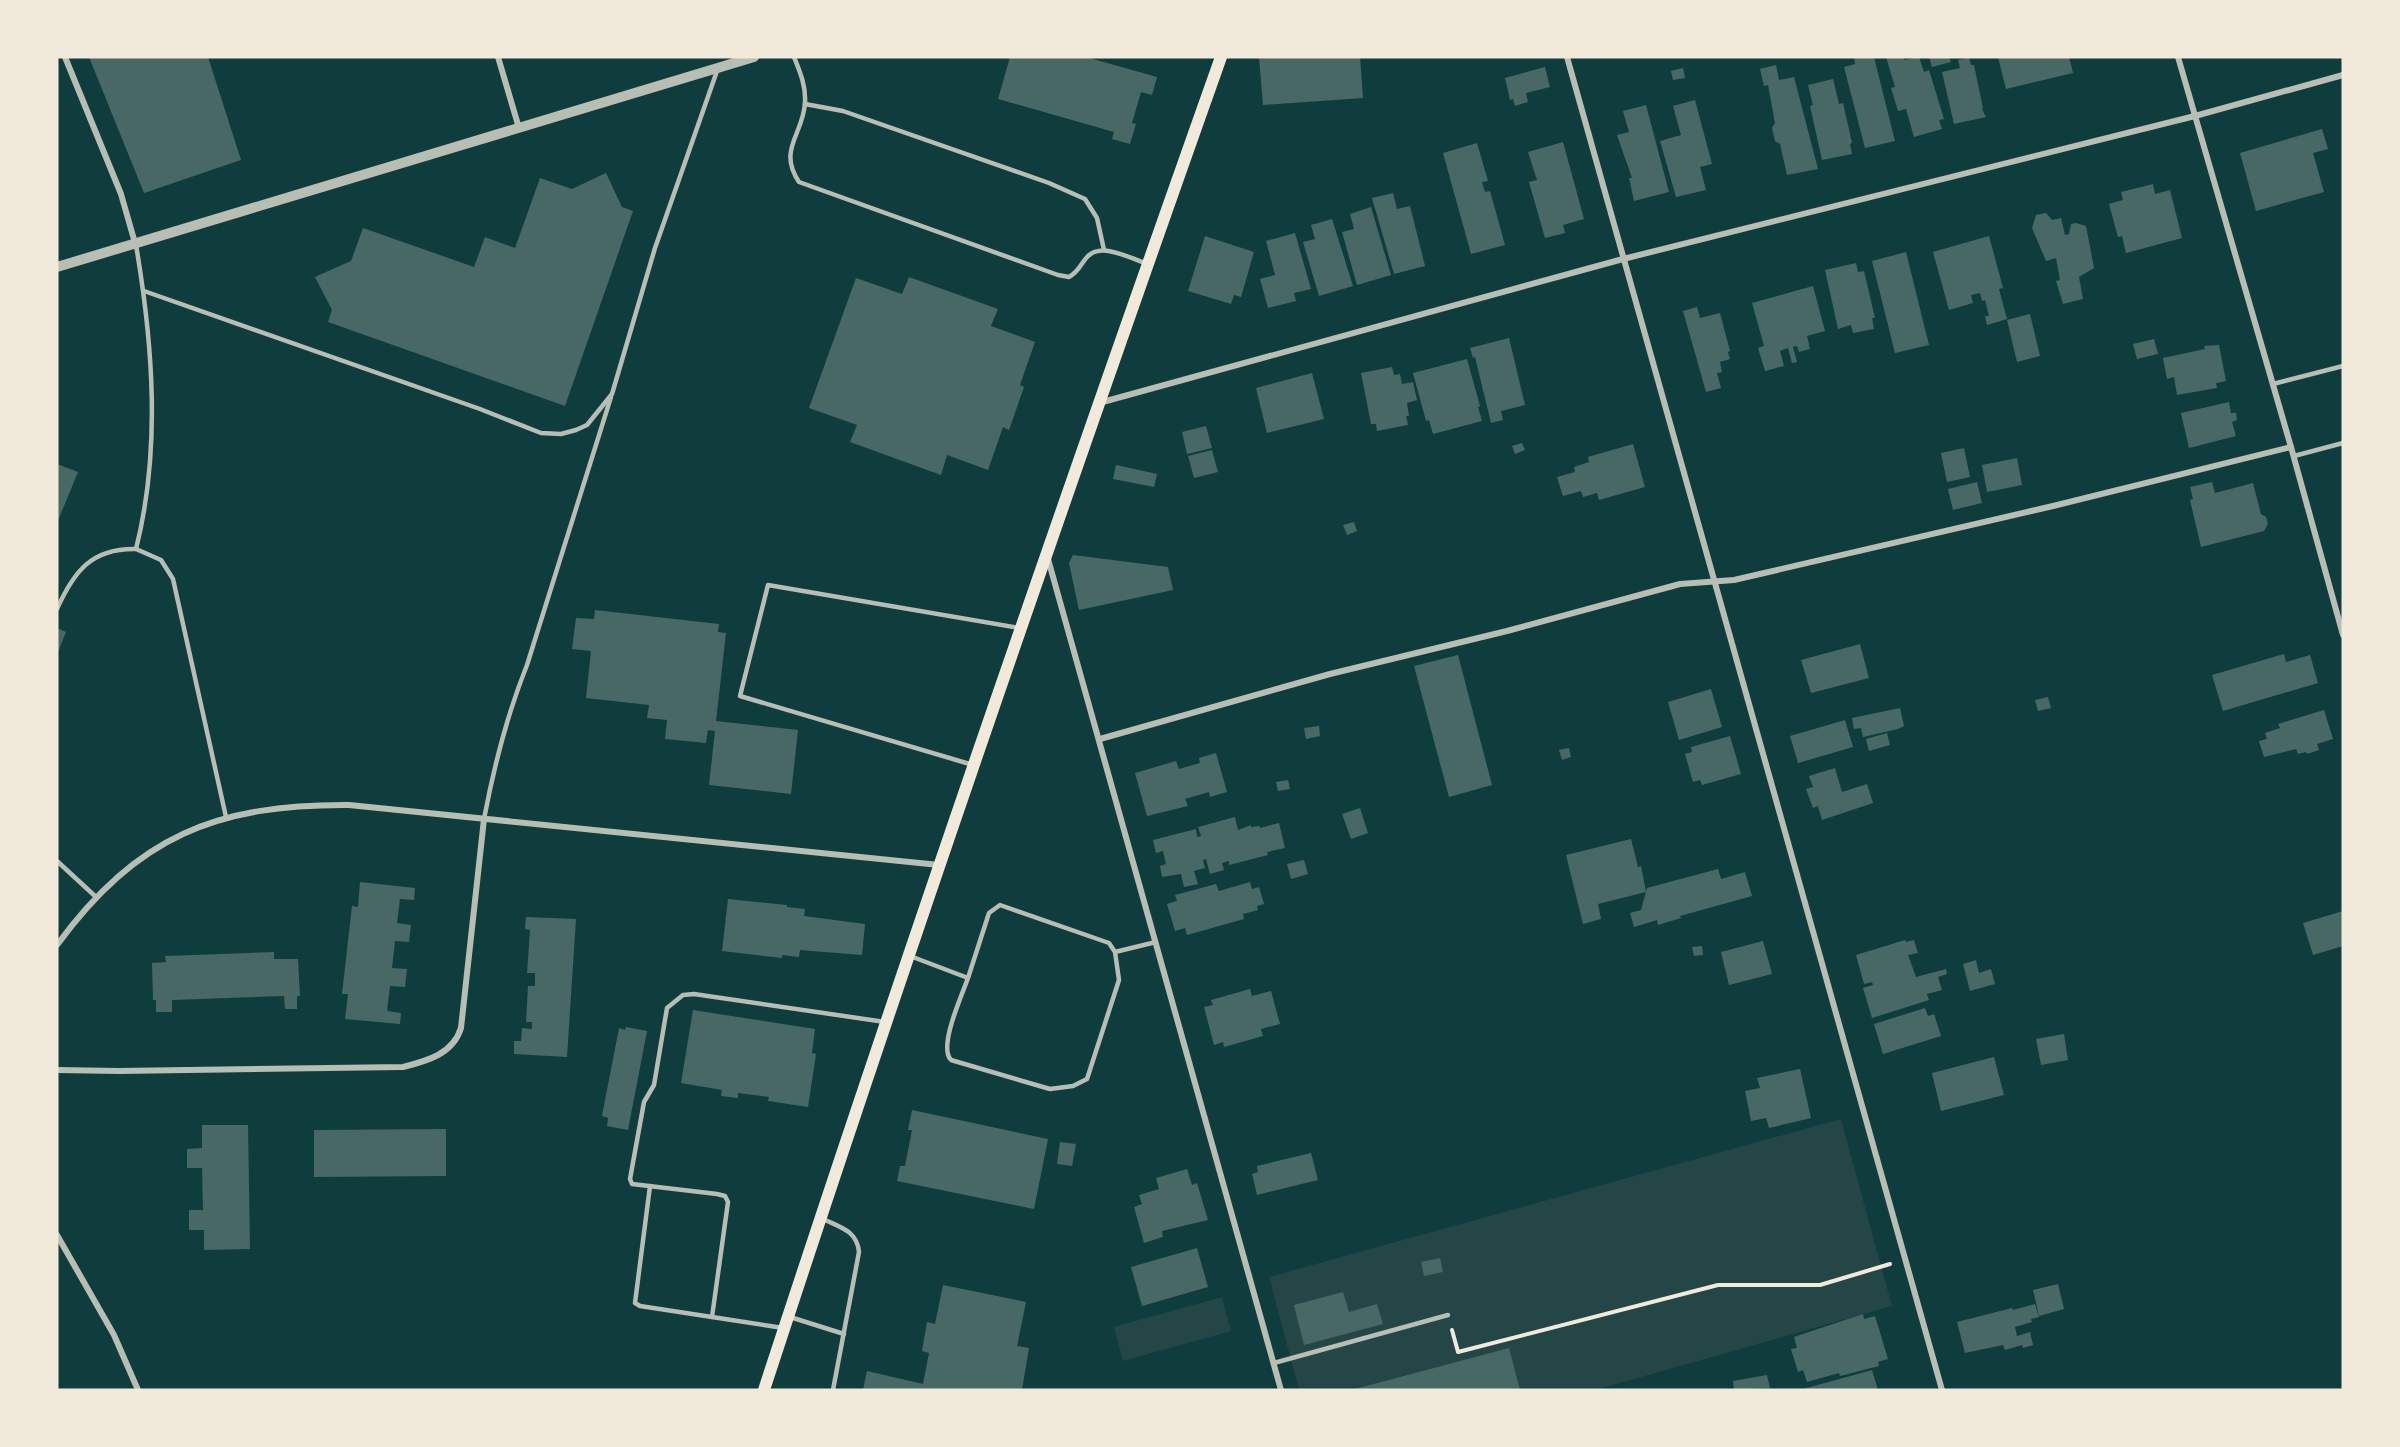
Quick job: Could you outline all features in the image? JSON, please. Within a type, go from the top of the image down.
[{"type":"main road","points":[[764,1390],[885,1022],[1221,57]]},
{"type":"street","points":[[65,57],[121,194],[135,243]]},
{"type":"street","points":[[498,57],[519,128]]},
{"type":"street","points":[[57,267],[754,57]]},
{"type":"street","points":[[1567,57],[1942,1390]]},
{"type":"street","points":[[2178,57],[2294,456],[2343,635]]},
{"type":"street","points":[[1099,403],[1623,259],[2195,116],[2343,75]]},
{"type":"street","points":[[1100,739],[1330,674],[1508,631],[1680,584],[1745,578],[2291,447]]},
{"type":"street","points":[[1047,556],[1157,941],[1281,1390]]},
{"type":"street","points":[[57,945],[96,897],[136,862],[177,835],[205,823],[252,811],[301,804],[349,805],[939,865]]},
{"type":"street","points":[[57,1070],[403,1067],[428,1061],[451,1048],[461,1028],[484,819]]},
{"type":"street","points":[[57,1235],[114,1335],[138,1390]]},
{"type":"lane","points":[[795,57],[803,80],[805,104],[790,156],[791,170],[799,182],[1069,277],[1079,271],[1092,252],[1104,250],[1148,264]]},
{"type":"lane","points":[[484,819],[495,759],[510,709],[527,665],[655,248],[717,68]]},
{"type":"lane","points":[[805,104],[843,111],[1049,183],[1084,199],[1098,218],[1104,250]]},
{"type":"lane","points":[[135,243],[144,291],[151,369],[151,445],[145,508],[136,549]]},
{"type":"lane","points":[[144,291],[480,409],[541,433],[561,434],[587,425],[612,394]]},
{"type":"lane","points":[[2273,384],[2343,366]]},
{"type":"lane","points":[[2294,456],[2343,443]]},
{"type":"lane","points":[[57,609],[77,573],[91,560],[121,549],[136,549],[161,560],[172,579],[226,818]]},
{"type":"lane","points":[[974,766],[740,696],[768,585],[1021,628]]},
{"type":"lane","points":[[57,861],[96,897]]},
{"type":"lane","points":[[1000,905],[1109,943],[1115,952],[1119,980],[1087,1079],[1066,1088],[1050,1089],[951,1060],[947,1056],[946,1044],[968,978],[989,913],[991,909],[1000,905]]},
{"type":"lane","points":[[1115,952],[1157,941]]},
{"type":"lane","points":[[908,955],[968,978]]},
{"type":"lane","points":[[712,1317],[728,1202],[725,1196],[632,1184],[630,1179],[644,1102],[654,1085],[667,1008],[683,995],[694,994],[885,1022]]},
{"type":"lane","points":[[650,1186],[635,1303],[640,1306],[712,1317],[786,1322],[844,1334]]},
{"type":"lane","points":[[820,1217],[852,1234],[858,1242],[859,1252],[833,1390]]},
{"type":"lane","points":[[1274,1363],[1448,1315]]},
{"type":"path","points":[[1448,1315],[1458,1352],[1718,1285],[1820,1285],[1905,1260]]},
{"type":"shaded area","points":[[1841,1119],[1892,1306],[1595,1390],[1299,1390],[1269,1277]]},
{"type":"shaded area","points":[[1222,1297],[1231,1331],[1123,1361],[1114,1327]]},
{"type":"building","points":[[89,57],[208,57],[241,160],[144,193]]},
{"type":"building","points":[[1010,57],[1086,57],[1157,77],[1152,95],[1141,92],[1132,123],[1136,124],[1130,144],[1112,139],[1114,132],[998,99]]},
{"type":"building","points":[[1259,57],[1360,57],[1363,98],[1263,105]]},
{"type":"building","points":[[1854,57],[1874,57],[1895,141],[1865,148],[1844,67],[1855,64]]},
{"type":"building","points":[[1886,57],[1903,57],[1904,60],[1919,57],[1924,72],[1929,70],[1944,119],[1939,120],[1942,129],[1914,137],[1906,109],[1898,111],[1891,88],[1895,87]]},
{"type":"building","points":[[1929,57],[1949,57],[1951,62],[1932,67]]},
{"type":"building","points":[[1998,57],[2069,57],[2073,73],[2006,89]]},
{"type":"building","points":[[1969,58],[1971,65],[1974,65],[1982,109],[1986,117],[1954,124],[1942,72],[1960,68],[1958,60]]},
{"type":"building","points":[[1776,65],[1779,80],[1794,77],[1818,169],[1787,175],[1780,144],[1775,141],[1772,128],[1775,123],[1768,85],[1764,86],[1760,69]]},
{"type":"building","points":[[1545,67],[1550,87],[1526,93],[1528,102],[1515,106],[1513,99],[1510,100],[1505,78]]},
{"type":"building","points":[[1683,68],[1685,78],[1673,80],[1671,71]]},
{"type":"building","points":[[1833,79],[1839,104],[1843,103],[1852,143],[1850,144],[1852,154],[1822,160],[1810,106],[1813,105],[1808,85]]},
{"type":"building","points":[[1695,100],[1712,164],[1700,167],[1706,190],[1676,197],[1660,141],[1681,135],[1673,106]]},
{"type":"building","points":[[1646,105],[1669,192],[1634,201],[1629,178],[1632,178],[1617,135],[1629,132],[1623,111]]},
{"type":"building","points":[[2322,129],[2328,149],[2313,153],[2324,192],[2256,211],[2240,153]]},
{"type":"building","points":[[1563,142],[1584,219],[1563,225],[1565,233],[1545,238],[1529,182],[1537,180],[1528,152]]},
{"type":"building","points":[[1477,143],[1488,181],[1482,182],[1485,192],[1490,191],[1505,245],[1471,254],[1443,153]]},
{"type":"building","points":[[606,173],[622,207],[633,211],[565,406],[328,322],[332,310],[315,277],[351,261],[363,228],[474,267],[485,237],[515,248],[540,178],[572,189]]},
{"type":"building","points":[[2153,184],[2155,194],[2170,190],[2182,238],[2126,253],[2122,236],[2118,237],[2109,204],[2123,200],[2121,192]]},
{"type":"building","points":[[1393,193],[1397,209],[1410,206],[1425,266],[1394,274],[1372,198]]},
{"type":"building","points":[[1371,207],[1391,275],[1357,285],[1342,232],[1354,229],[1350,214]]},
{"type":"building","points":[[2046,213],[2052,220],[2061,218],[2065,235],[2069,234],[2071,224],[2086,226],[2094,268],[2079,277],[2083,299],[2063,304],[2056,281],[2060,280],[2056,258],[2046,261],[2032,228],[2036,215]]},
{"type":"building","points":[[1332,219],[1353,286],[1319,296],[1303,242],[1315,239],[1311,225]]},
{"type":"building","points":[[1295,233],[1311,289],[1294,293],[1296,301],[1268,308],[1260,279],[1275,275],[1266,241]]},
{"type":"building","points":[[1205,236],[1254,252],[1241,297],[1234,295],[1231,304],[1188,291]]},
{"type":"building","points":[[1989,236],[2003,288],[1999,289],[2007,319],[1987,325],[1985,316],[1989,316],[1985,300],[1982,301],[1980,293],[1971,295],[1973,303],[1949,310],[1933,252]]},
{"type":"building","points":[[1906,252],[1929,345],[1895,353],[1872,261]]},
{"type":"building","points":[[1856,263],[1858,272],[1864,271],[1875,318],[1872,318],[1874,329],[1853,333],[1851,325],[1838,329],[1825,270]]},
{"type":"building","points":[[909,277],[998,309],[991,326],[1035,342],[1020,385],[1024,387],[1009,430],[1003,427],[988,470],[947,455],[941,475],[850,442],[857,425],[809,408],[856,278],[902,294]]},
{"type":"building","points":[[1813,286],[1825,331],[1807,336],[1810,349],[1799,352],[1797,346],[1793,347],[1797,362],[1792,363],[1788,348],[1780,351],[1784,366],[1765,371],[1758,348],[1764,346],[1752,303]]},
{"type":"building","points":[[1697,307],[1700,318],[1720,313],[1730,351],[1728,352],[1730,359],[1720,362],[1722,372],[1717,373],[1721,388],[1706,392],[1683,311]]},
{"type":"building","points":[[2030,314],[2040,356],[2017,362],[2007,320]]},
{"type":"building","points":[[1509,338],[1525,405],[1501,411],[1503,420],[1491,423],[1475,357],[1473,358],[1470,348]]},
{"type":"building","points":[[2154,339],[2158,354],[2137,359],[2133,344]]},
{"type":"building","points":[[2219,345],[2226,381],[2216,383],[2217,388],[2177,395],[2174,377],[2167,379],[2163,358],[2205,349],[2204,346]]},
{"type":"building","points":[[1467,359],[1482,421],[1433,434],[1429,420],[1426,421],[1413,373]]},
{"type":"building","points":[[1392,367],[1394,375],[1400,374],[1402,384],[1413,382],[1417,400],[1407,403],[1408,425],[1377,431],[1376,424],[1371,424],[1361,373]]},
{"type":"building","points":[[1312,373],[1324,419],[1267,433],[1256,388]]},
{"type":"building","points":[[2229,402],[2231,413],[2236,413],[2237,420],[2232,422],[2236,436],[2189,448],[2181,413]]},
{"type":"building","points":[[1206,426],[1212,448],[1187,454],[1182,432]]},
{"type":"building","points":[[1522,443],[1525,450],[1515,454],[1512,446]]},
{"type":"building","points":[[1633,444],[1645,487],[1599,500],[1597,493],[1583,497],[1581,491],[1563,496],[1557,477],[1575,472],[1574,467],[1589,462],[1588,457]]},
{"type":"building","points":[[1964,448],[1970,477],[1947,482],[1941,453]]},
{"type":"building","points":[[1212,450],[1218,472],[1194,478],[1188,456]]},
{"type":"building","points":[[2017,458],[2022,485],[1987,492],[1982,465]]},
{"type":"building","points":[[57,464],[78,472],[57,523]]},
{"type":"building","points":[[1116,465],[1157,474],[1154,487],[1113,479]]},
{"type":"building","points":[[1977,482],[1982,503],[1953,510],[1948,489]]},
{"type":"building","points":[[2212,482],[2215,493],[2253,483],[2261,514],[2266,517],[2268,524],[2264,531],[2201,547],[2190,500],[2193,499],[2190,487]]},
{"type":"building","points":[[1354,522],[1357,531],[1347,535],[1343,525]]},
{"type":"building","points":[[1073,555],[1168,567],[1173,590],[1079,610],[1069,563]]},
{"type":"building","points":[[595,610],[719,624],[718,632],[726,633],[716,721],[798,730],[791,794],[709,785],[715,731],[708,730],[706,743],[665,739],[667,720],[647,718],[649,705],[586,698],[591,651],[572,649],[576,618],[594,619]]},
{"type":"building","points":[[57,628],[66,632],[57,655]]},
{"type":"building","points":[[1860,644],[1869,678],[1811,693],[1801,660]]},
{"type":"building","points":[[2284,654],[2286,662],[2310,655],[2318,683],[2223,711],[2212,675]]},
{"type":"building","points":[[1458,655],[1492,785],[1449,797],[1414,666]]},
{"type":"building","points":[[1711,689],[1722,727],[1679,740],[1668,702]]},
{"type":"building","points":[[2048,697],[2051,708],[2038,711],[2035,700]]},
{"type":"building","points":[[1900,708],[1904,726],[1898,729],[1863,737],[1861,728],[1854,729],[1852,718]]},
{"type":"building","points":[[2324,710],[2333,739],[2317,744],[2319,750],[2298,754],[2296,749],[2264,757],[2259,741],[2267,739],[2265,733],[2280,728],[2278,724]]},
{"type":"building","points":[[1845,720],[1853,747],[1798,763],[1790,736]]},
{"type":"building","points":[[1319,726],[1320,736],[1306,739],[1304,728]]},
{"type":"building","points":[[1887,733],[1890,745],[1869,751],[1866,739]]},
{"type":"building","points":[[1730,736],[1741,774],[1702,785],[1700,780],[1693,782],[1685,754],[1692,752],[1691,747]]},
{"type":"building","points":[[1569,748],[1571,757],[1562,760],[1559,750]]},
{"type":"building","points":[[1216,753],[1227,792],[1210,797],[1209,792],[1185,799],[1188,806],[1147,816],[1135,773],[1176,761],[1179,769],[1200,763],[1199,758]]},
{"type":"building","points":[[1835,768],[1842,792],[1867,784],[1873,803],[1822,820],[1818,806],[1813,808],[1806,789],[1813,787],[1809,776]]},
{"type":"building","points":[[1288,780],[1290,789],[1278,791],[1276,782]]},
{"type":"building","points":[[1360,808],[1368,833],[1351,839],[1342,814]]},
{"type":"building","points":[[1235,817],[1238,830],[1251,825],[1251,827],[1260,826],[1260,828],[1279,823],[1285,848],[1229,865],[1229,861],[1222,863],[1224,870],[1210,874],[1206,859],[1203,860],[1205,868],[1194,871],[1198,884],[1184,887],[1181,874],[1162,877],[1160,866],[1166,864],[1163,851],[1156,853],[1153,840],[1196,829],[1197,837],[1201,836],[1198,827]]},
{"type":"building","points":[[1631,839],[1638,867],[1641,866],[1646,892],[1598,904],[1601,919],[1583,924],[1566,855]]},
{"type":"building","points":[[1304,860],[1308,874],[1291,879],[1287,864]]},
{"type":"building","points":[[1718,869],[1721,879],[1745,872],[1752,896],[1680,916],[1681,918],[1658,925],[1657,920],[1634,927],[1630,913],[1641,910],[1647,888]]},
{"type":"building","points":[[360,882],[415,888],[414,900],[400,899],[397,923],[411,925],[409,942],[395,941],[392,968],[407,969],[405,987],[390,986],[387,1011],[401,1013],[400,1024],[345,1019],[348,994],[342,994],[352,906],[358,907]]},
{"type":"building","points":[[1250,882],[1252,889],[1259,887],[1264,904],[1257,906],[1258,910],[1243,914],[1244,919],[1187,935],[1185,928],[1175,931],[1167,904],[1177,901],[1175,895],[1216,884],[1219,891]]},
{"type":"building","points":[[728,899],[787,905],[787,907],[805,909],[804,916],[865,924],[862,955],[800,950],[799,957],[782,955],[782,958],[722,951]]},
{"type":"building","points":[[2343,911],[2343,946],[2313,955],[2303,923]]},
{"type":"building","points":[[526,917],[576,919],[567,1057],[514,1054],[514,1041],[521,1041],[522,1028],[532,1029],[532,1022],[526,1022],[528,986],[535,986],[535,973],[527,973],[530,930],[525,929]]},
{"type":"building","points":[[1905,940],[1906,942],[1914,940],[1918,953],[1908,955],[1916,977],[1946,969],[1947,974],[1938,977],[1942,990],[1927,994],[1929,1000],[1872,1018],[1863,988],[1873,985],[1872,982],[1864,984],[1856,955]]},
{"type":"building","points":[[1763,941],[1772,974],[1729,985],[1721,952]]},
{"type":"building","points":[[1702,946],[1703,955],[1694,956],[1692,947]]},
{"type":"building","points":[[274,952],[274,959],[298,959],[300,996],[297,996],[297,1009],[285,1009],[284,996],[172,1000],[172,1012],[156,1012],[156,1000],[153,1000],[152,963],[166,962],[165,956]]},
{"type":"building","points":[[1976,960],[1979,973],[1991,969],[1995,984],[1970,991],[1963,964]]},
{"type":"building","points":[[1250,989],[1252,996],[1271,991],[1280,1024],[1261,1029],[1263,1036],[1224,1047],[1223,1042],[1214,1045],[1204,1007],[1213,1005],[1211,1000]]},
{"type":"building","points":[[1925,1008],[1928,1016],[1934,1014],[1941,1036],[1883,1054],[1874,1024]]},
{"type":"building","points":[[693,1010],[815,1029],[812,1053],[816,1054],[808,1107],[768,1101],[769,1097],[738,1093],[738,1098],[721,1096],[722,1090],[681,1083]]},
{"type":"building","points":[[626,1027],[647,1031],[628,1130],[607,1126],[608,1118],[602,1116],[619,1028],[625,1030]]},
{"type":"building","points":[[2064,1034],[2068,1060],[2041,1065],[2036,1039]]},
{"type":"building","points":[[1994,1057],[2004,1095],[1941,1111],[1932,1073]]},
{"type":"building","points":[[1800,1069],[1811,1118],[1769,1128],[1766,1118],[1751,1121],[1745,1091],[1760,1088],[1757,1078]]},
{"type":"building","points":[[912,1110],[1048,1139],[1034,1209],[897,1181],[900,1166],[905,1166],[912,1130],[908,1130]]},
{"type":"building","points":[[202,1125],[248,1125],[250,1249],[204,1250],[204,1230],[189,1230],[189,1210],[203,1210],[202,1168],[187,1168],[187,1149],[202,1148]]},
{"type":"building","points":[[446,1129],[446,1176],[314,1177],[314,1130]]},
{"type":"building","points":[[1060,1142],[1076,1144],[1072,1166],[1057,1164]]},
{"type":"building","points":[[1311,1153],[1318,1180],[1257,1195],[1252,1174],[1258,1172],[1257,1166]]},
{"type":"building","points":[[1187,1169],[1192,1185],[1197,1183],[1208,1220],[1162,1231],[1163,1237],[1144,1243],[1134,1207],[1142,1204],[1139,1195],[1159,1189],[1156,1178]]},
{"type":"building","points":[[1197,1248],[1208,1287],[1142,1306],[1131,1267]]},
{"type":"building","points":[[1440,1258],[1443,1272],[1424,1276],[1421,1262]]},
{"type":"building","points":[[2058,1284],[2064,1309],[2039,1316],[2033,1290]]},
{"type":"building","points":[[943,1285],[1026,1302],[1017,1346],[1029,1348],[1022,1390],[863,1390],[867,1371],[923,1384],[929,1353],[922,1351],[927,1322],[935,1324]]},
{"type":"building","points":[[1343,1292],[1349,1312],[1377,1304],[1383,1324],[1304,1345],[1294,1305]]},
{"type":"building","points":[[2035,1304],[2039,1317],[2031,1319],[2032,1322],[2015,1327],[2017,1336],[2030,1332],[2033,1345],[2023,1348],[2022,1345],[2005,1350],[2003,1345],[1965,1353],[1957,1322]]},
{"type":"building","points":[[1863,1314],[1864,1319],[1875,1316],[1888,1359],[1878,1362],[1879,1366],[1840,1376],[1839,1373],[1807,1382],[1803,1370],[1798,1372],[1791,1349],[1797,1348],[1794,1337]]},
{"type":"building","points":[[1509,1348],[1520,1390],[1355,1390],[1355,1389]]},
{"type":"building","points":[[1872,1370],[1878,1390],[1803,1390],[1803,1389]]},
{"type":"building","points":[[1767,1375],[1770,1388],[1734,1390],[1733,1381]]}]
